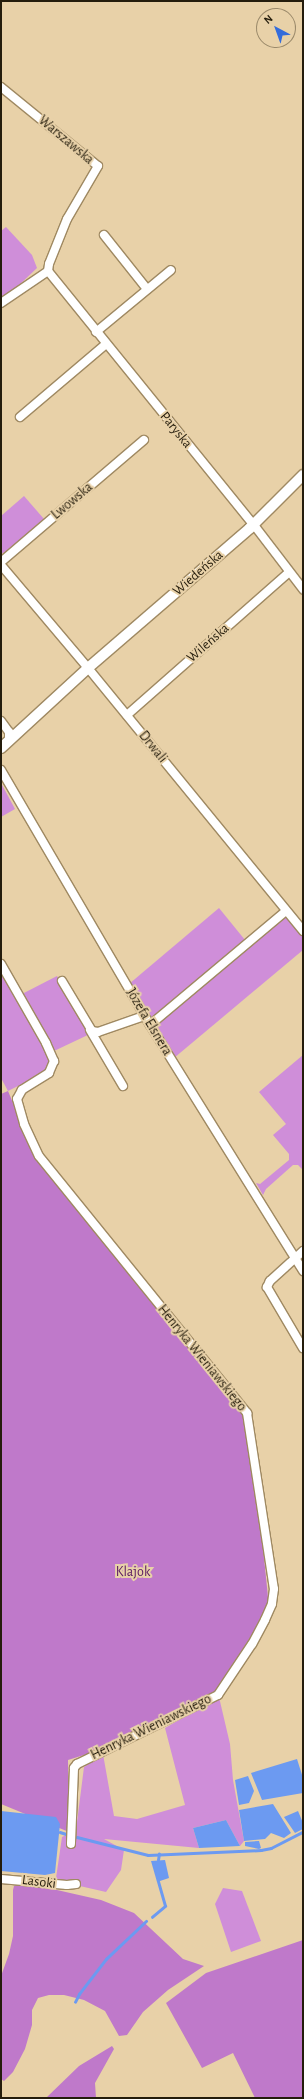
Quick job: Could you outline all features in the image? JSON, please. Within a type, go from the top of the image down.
[{"type":"street","name":"Warszawska","points":[[1,87],[98,166],[67,219],[49,264],[48,271]]},
{"type":"street","points":[[104,235],[147,289]]},
{"type":"street","points":[[96,332],[171,270]]},
{"type":"street","points":[[1,303],[48,271]]},
{"type":"street","name":"Paryska","points":[[48,271],[254,525],[303,589]]},
{"type":"street","points":[[20,417],[106,344]]},
{"type":"street","name":"Lwowska","points":[[1,562],[144,440]]},
{"type":"street","name":"Wiedeńska","points":[[9,741],[88,668],[254,525],[303,475]]},
{"type":"street","name":"Drwali","points":[[1,565],[127,715],[303,931]]},
{"type":"street","name":"Wileńska","points":[[127,715],[289,572]]},
{"type":"street","points":[[1,721],[9,732],[9,741],[1,748]]},
{"type":"street","name":"Józefa Elsnera","points":[[1,770],[144,1016],[303,1271]]},
{"type":"street","points":[[150,1025],[286,911]]},
{"type":"street","name":"Henryka Wieniawskiego","points":[[1,964],[54,1061],[49,1073],[22,1090],[17,1099],[24,1124],[39,1156],[247,1413],[274,1589],[272,1604],[265,1620],[248,1650],[218,1695],[77,1764],[74,1768],[71,1844]]},
{"type":"street","points":[[62,981],[123,1086]]},
{"type":"street","points":[[90,1030],[98,1032],[144,1016]]},
{"type":"street","points":[[303,1251],[270,1281],[267,1287],[303,1348]]},
{"type":"street","name":"Lasoki","points":[[1,1879],[67,1885],[76,1884]]},
{"type":"shaded area","points":[[6,227],[32,255],[37,268],[17,287],[1,299],[1,231]]},
{"type":"shaded area","points":[[24,496],[44,519],[7,551],[1,554],[1,516]]},
{"type":"shaded area","points":[[1,783],[15,809],[1,817]]},
{"type":"shaded area","points":[[219,908],[245,940],[150,1019],[129,984]]},
{"type":"shaded area","points":[[286,915],[303,937],[303,950],[174,1058],[155,1025]]},
{"type":"shaded area","points":[[1,969],[48,1056],[50,1064],[48,1071],[8,1091],[1,1078]]},
{"type":"shaded area","points":[[57,976],[90,1034],[54,1051],[22,994]]},
{"type":"shaded area","points":[[303,1055],[303,1170],[298,1165],[293,1165],[266,1189],[263,1195],[256,1183],[260,1184],[289,1160],[289,1154],[273,1135],[286,1124],[259,1092]]},
{"type":"shaded area","points":[[219,1697],[230,1744],[233,1780],[244,1841],[240,1846],[226,1820],[193,1828],[199,1848],[104,1839],[124,1850],[121,1870],[106,1892],[58,1881],[56,1878],[62,1837],[76,1830],[84,1767],[103,1754],[114,1816],[137,1819],[185,1805],[165,1728]]},
{"type":"shaded area","points":[[223,1888],[242,1891],[261,1941],[231,1952],[215,1904]]},
{"type":"green space","name":"Klajok","points":[[8,1091],[36,1158],[245,1418],[260,1518],[269,1607],[215,1694],[103,1749],[68,1760],[69,1832],[1,1804],[1,1094]]},
{"type":"green space","points":[[26,1883],[101,1900],[134,1913],[183,1959],[204,1966],[168,1990],[143,2012],[127,2035],[119,2036],[105,2011],[84,2000],[64,1995],[49,1995],[38,1998],[32,2010],[32,2025],[25,2049],[13,2072],[4,2081],[1,2079],[1,1976],[9,1954],[13,1936],[14,1886]]},
{"type":"green space","points":[[303,1940],[303,2098],[255,2098],[233,2053],[202,2068],[166,2003],[206,1973]]},
{"type":"green space","points":[[112,2046],[114,2049],[95,2083],[96,2098],[46,2098],[79,2066]]},
{"type":"water","points":[[297,1759],[303,1778],[303,1793],[262,1800],[251,1773]]},
{"type":"water","points":[[248,1776],[254,1791],[249,1803],[239,1805],[235,1780]]},
{"type":"water","points":[[273,1804],[291,1833],[284,1838],[271,1833],[265,1839],[244,1841],[239,1810]]},
{"type":"water","points":[[1,1811],[56,1817],[60,1824],[55,1873],[45,1875],[1,1871]]},
{"type":"water","points":[[298,1811],[303,1823],[303,1829],[295,1833],[284,1817]]},
{"type":"water","points":[[226,1820],[240,1846],[199,1848],[193,1828]]},
{"type":"water","points":[[259,1841],[261,1848],[259,1849],[245,1846],[245,1842]]},
{"type":"water","points":[[165,1860],[169,1878],[157,1882],[151,1861]]},
{"type":"waterway","points":[[60,1832],[66,1834]]},
{"type":"waterway","points":[[77,1837],[148,1855],[261,1850],[271,1848],[303,1832]]},
{"type":"waterway","points":[[158,1860],[159,1854]]},
{"type":"waterway","points":[[152,1917],[165,1906],[158,1882]]},
{"type":"waterway","points":[[75,2002],[79,1994],[106,1959],[146,1921]]}]
